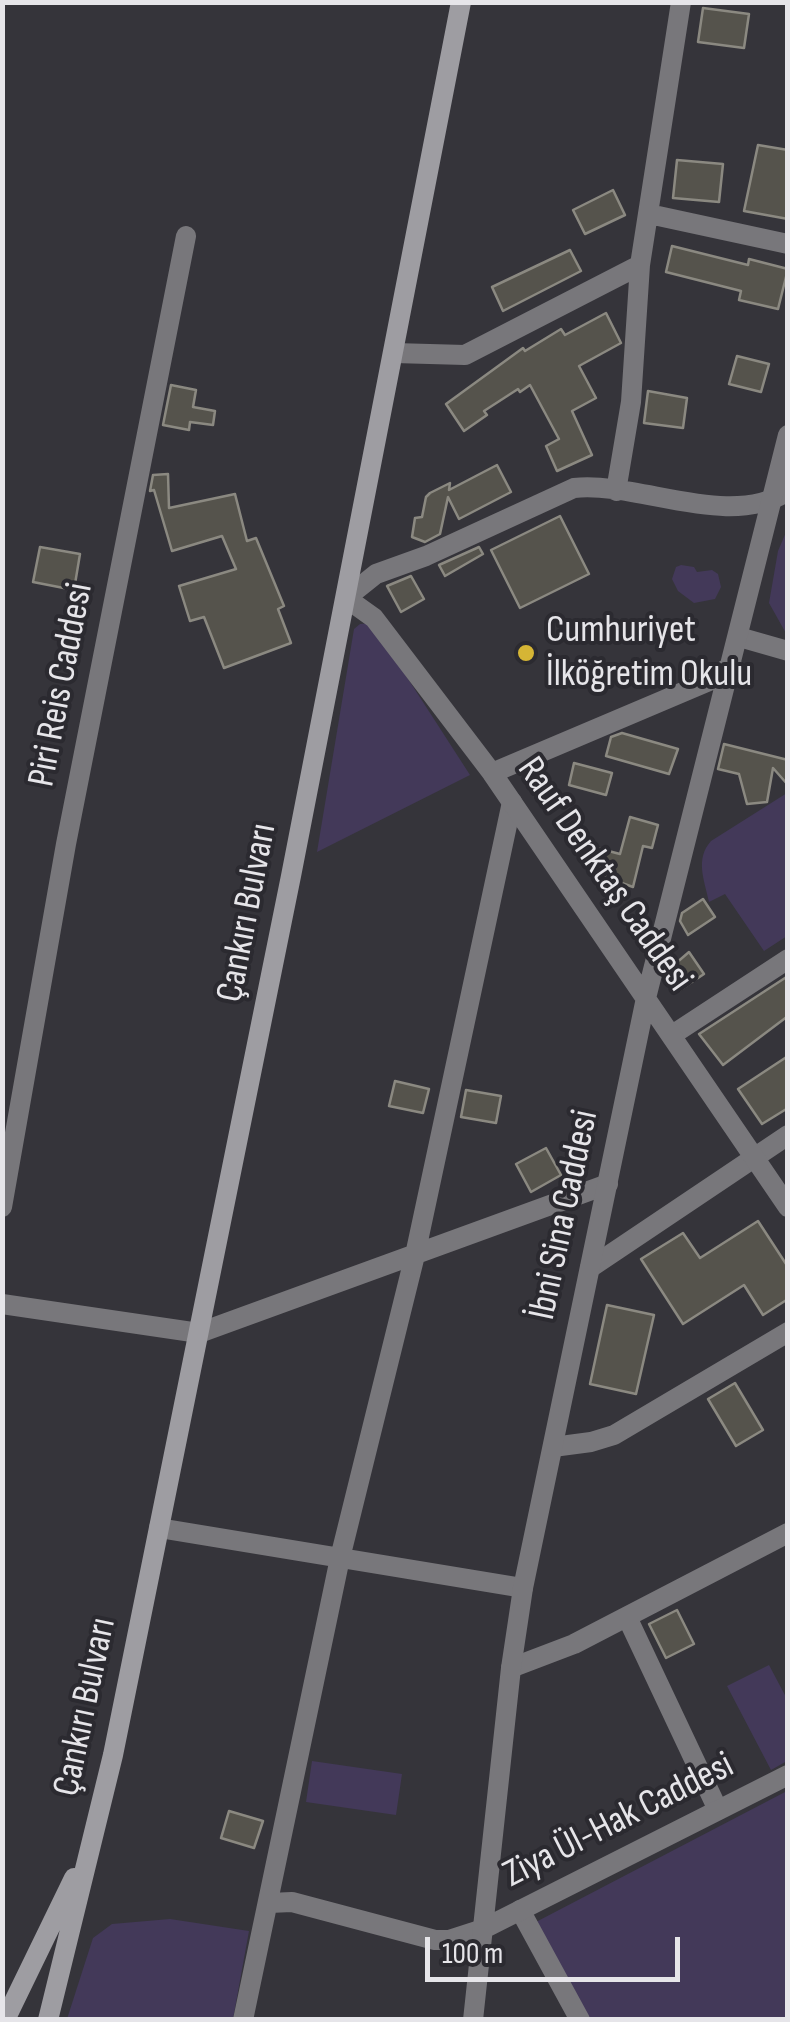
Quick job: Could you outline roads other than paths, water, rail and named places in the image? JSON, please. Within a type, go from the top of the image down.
[{"type":"main road","name":"Çankırı Bulvarı","points":[[48,2020],[94,1836],[160,1528],[461,2]]},
{"type":"main road","name":"Çankırı Bulvarı","points":[[5,2020],[94,1836]]},
{"type":"street","points":[[616,491],[632,402],[640,266],[681,2]]},
{"type":"street","points":[[649,214],[788,244]]},
{"type":"street","name":"Piri Reis Caddesi","points":[[2,1208],[66,844],[186,236]]},
{"type":"street","points":[[394,353],[464,355],[640,266]]},
{"type":"street","name":"İbni Sina Caddesi","points":[[473,2020],[523,1588],[646,998],[779,497],[788,436]]},
{"type":"street","points":[[346,598],[376,574],[426,556],[574,488],[699,505],[779,497]]},
{"type":"street","name":"Rauf Denktaş Caddesi","points":[[346,598],[374,618],[492,773],[788,1206]]},
{"type":"street","points":[[739,637],[788,651]]},
{"type":"street","points":[[492,773],[708,681],[732,665]]},
{"type":"street","points":[[243,2020],[340,1558],[416,1255],[512,802]]},
{"type":"street","points":[[672,1035],[788,959]]},
{"type":"street","points":[[590,1268],[788,1135]]},
{"type":"street","points":[[2,1304],[199,1332],[608,1184]]},
{"type":"street","points":[[553,1447],[614,1436],[788,1332]]},
{"type":"street","points":[[160,1528],[523,1588]]},
{"type":"street","points":[[511,1668],[574,1644],[788,1533]]},
{"type":"street","points":[[627,1617],[718,1810]]},
{"type":"street","name":"Ziya Ül-Hak Caddesi","points":[[269,1903],[292,1902],[435,1940],[449,1940],[483,1929],[788,1775]]},
{"type":"street","points":[[520,1910],[580,2020]]},
{"type":"place","name":"Cumhuriyet İlköğretim Okulu","points":[[526,653]]}]
